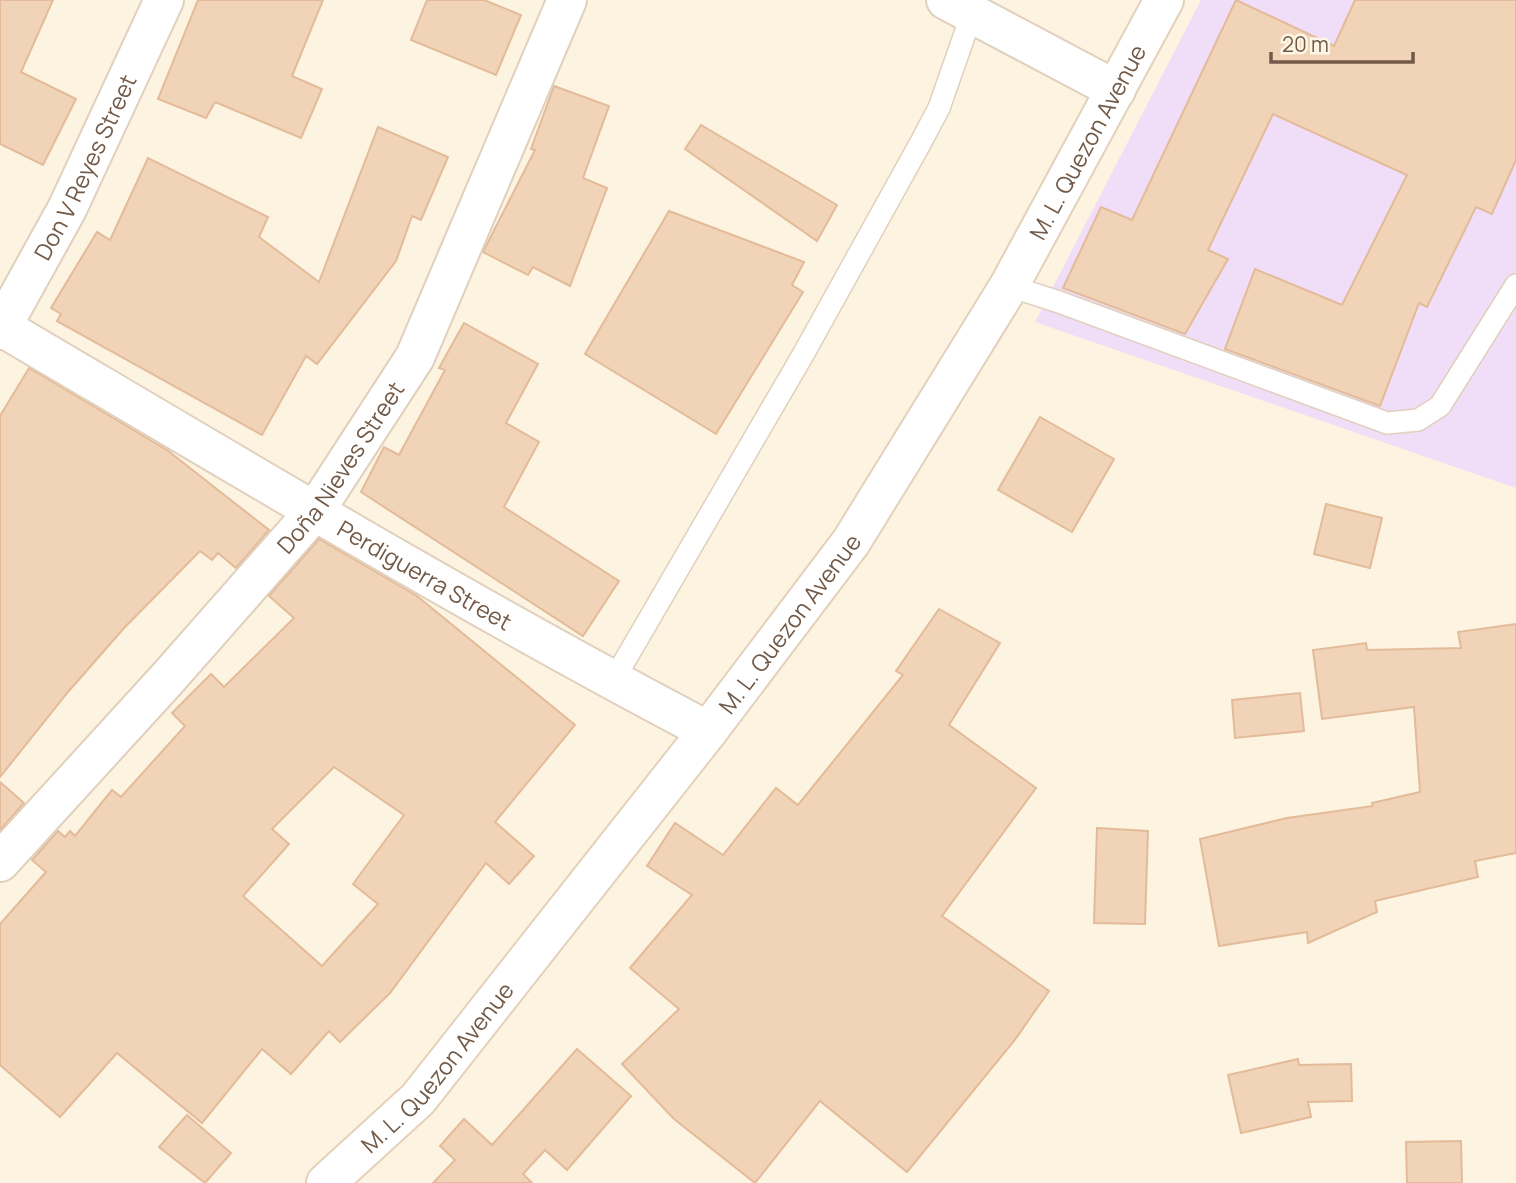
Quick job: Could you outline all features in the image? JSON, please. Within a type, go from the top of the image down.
[{"type":"street","name":"Don V Reyes Street","points":[[1,329],[67,209],[164,0]]},
{"type":"street","name":"Doña Nieves Street","points":[[0,862],[168,678],[315,511],[415,357],[567,0]]},
{"type":"street","name":"M. L. Quezon Avenue","points":[[326,1183],[418,1099],[708,731],[851,542],[1009,286],[1164,0]]},
{"type":"street","points":[[972,3],[1122,79]]},
{"type":"street","name":"Perdiguerra Street","points":[[1,329],[613,681],[708,731]]},
{"type":"lane","points":[[613,681],[797,365],[921,142],[939,108],[972,3]]},
{"type":"lane","points":[[1009,286],[1387,423],[1418,420],[1440,406],[1516,285]]},
{"type":"shaded area","points":[[1201,0],[1516,0],[1516,488],[1035,322]]},
{"type":"building","points":[[0,0],[53,0],[21,72],[76,99],[43,165],[0,144]]},
{"type":"building","points":[[198,0],[323,0],[292,76],[322,89],[301,138],[215,102],[206,118],[158,99]]},
{"type":"building","points":[[427,0],[484,0],[521,15],[496,75],[411,40]]},
{"type":"building","points":[[1236,0],[1334,46],[1355,0],[1516,0],[1516,160],[1492,214],[1476,207],[1427,307],[1419,303],[1380,406],[1225,349],[1255,269],[1342,305],[1407,175],[1273,114],[1208,250],[1228,259],[1185,334],[1063,288],[1101,207],[1132,220]]},
{"type":"building","points":[[554,86],[609,106],[583,178],[607,188],[570,286],[533,267],[528,275],[483,252],[535,150],[531,149]]},
{"type":"building","points":[[701,125],[837,205],[817,241],[685,149]]},
{"type":"building","points":[[378,127],[448,157],[421,220],[412,216],[396,261],[317,364],[306,356],[262,435],[57,321],[61,314],[51,308],[97,232],[110,240],[148,158],[268,217],[259,237],[319,282]]},
{"type":"building","points":[[669,211],[804,262],[792,285],[803,292],[716,434],[585,354]]},
{"type":"building","points":[[464,323],[538,364],[506,423],[539,442],[504,507],[619,581],[583,636],[361,492],[384,447],[399,455],[445,370],[439,368]]},
{"type":"building","points":[[29,368],[167,450],[269,530],[236,568],[218,553],[212,560],[200,551],[125,627],[68,692],[0,777],[0,416]]},
{"type":"building","points":[[1040,417],[1114,459],[1072,532],[998,490]]},
{"type":"building","points":[[1326,504],[1382,518],[1370,568],[1314,554]]},
{"type":"building","points":[[319,539],[417,596],[575,725],[495,822],[534,856],[509,884],[486,863],[390,993],[340,1042],[329,1031],[291,1074],[262,1049],[202,1123],[117,1053],[60,1117],[0,1065],[0,924],[46,872],[32,860],[58,831],[65,837],[70,831],[75,836],[112,790],[121,797],[185,726],[172,713],[211,674],[224,687],[294,618],[269,596]],"holes":[[[334,767],[404,815],[353,884],[378,904],[322,966],[243,896],[289,844],[272,829]]]},
{"type":"building","points":[[939,609],[1000,643],[949,725],[1036,788],[942,916],[1049,991],[1014,1041],[907,1172],[820,1101],[755,1183],[674,1119],[622,1064],[679,1009],[630,968],[692,895],[647,866],[675,823],[723,855],[776,788],[798,805],[903,675],[896,671]]},
{"type":"building","points":[[1516,624],[1516,853],[1475,861],[1478,877],[1375,901],[1377,912],[1308,943],[1307,932],[1219,946],[1200,839],[1287,818],[1373,806],[1372,803],[1420,792],[1414,707],[1322,719],[1313,650],[1366,643],[1367,650],[1461,648],[1458,632]]},
{"type":"building","points":[[1300,693],[1304,731],[1235,738],[1232,700]]},
{"type":"building","points":[[0,782],[24,803],[0,830]]},
{"type":"building","points":[[1097,828],[1148,831],[1145,924],[1094,923]]},
{"type":"building","points":[[577,1049],[631,1096],[567,1170],[545,1150],[523,1174],[532,1183],[433,1183],[455,1160],[440,1146],[464,1119],[492,1145]]},
{"type":"building","points":[[1298,1059],[1299,1065],[1351,1064],[1352,1101],[1308,1102],[1311,1117],[1241,1133],[1228,1075]]},
{"type":"building","points":[[187,1115],[231,1153],[205,1183],[159,1147]]},
{"type":"building","points":[[1461,1141],[1462,1183],[1407,1183],[1406,1142]]}]
